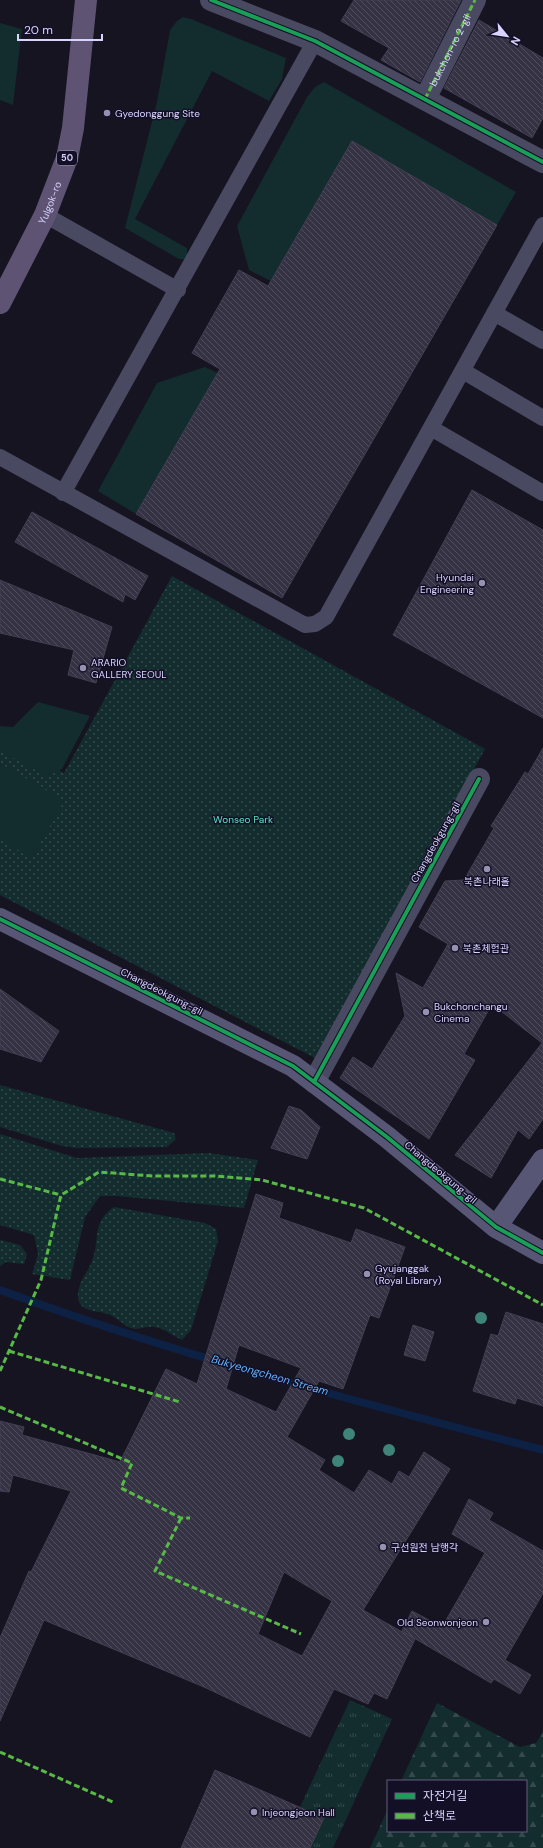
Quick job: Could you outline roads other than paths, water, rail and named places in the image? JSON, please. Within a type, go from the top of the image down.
[{"type":"main road","name":"Yulgok-ro","points":[[0,303],[45,216],[67,158],[73,128],[86,0]]},
{"type":"street","points":[[211,0],[315,41],[543,162]]},
{"type":"street","name":"bukchon-ro 2-gil","points":[[425,99],[475,0]]},
{"type":"street","name":"Changdeokgung-gil","points":[[314,1082],[479,780]]},
{"type":"street","name":"Changdeokgung-gil","points":[[0,919],[293,1066],[387,1137],[496,1227],[542,1250]]},
{"type":"street","points":[[496,1227],[543,1160]]},
{"type":"lane","points":[[63,493],[178,290],[315,41]]},
{"type":"lane","points":[[45,216],[178,290]]},
{"type":"lane","points":[[0,457],[305,625],[315,624],[326,617],[543,225]]},
{"type":"lane","points":[[494,313],[543,341]]},
{"type":"lane","points":[[463,371],[543,418]]},
{"type":"lane","points":[[431,428],[543,493]]},
{"type":"waterway","name":"Bukyeongcheon Stream","points":[[0,1290],[67,1314],[202,1357],[338,1396],[543,1450]]},
{"type":"place","name":"Gyedonggung Site","points":[[107,113]]},
{"type":"place","name":"Hyundai Engineering","points":[[482,583]]},
{"type":"place","name":"ARARIO GALLERY SEOUL","points":[[83,668]]},
{"type":"place","name":"북촌나래홀","points":[[487,869]]},
{"type":"place","name":"북촌체험관","points":[[455,948]]},
{"type":"place","name":"Bukchonchangu Cinema","points":[[426,1012]]},
{"type":"place","name":"Gyujanggak (Royal Library)","points":[[367,1274]]},
{"type":"place","name":"구선원전 남행각","points":[[383,1547]]},
{"type":"place","name":"Old Seonwonjeon","points":[[486,1622]]},
{"type":"place","name":"Injeongjeon Hall","points":[[254,1812]]},
{"type":"park label","name":"Wonseo Park","points":[[243,819]]}]
